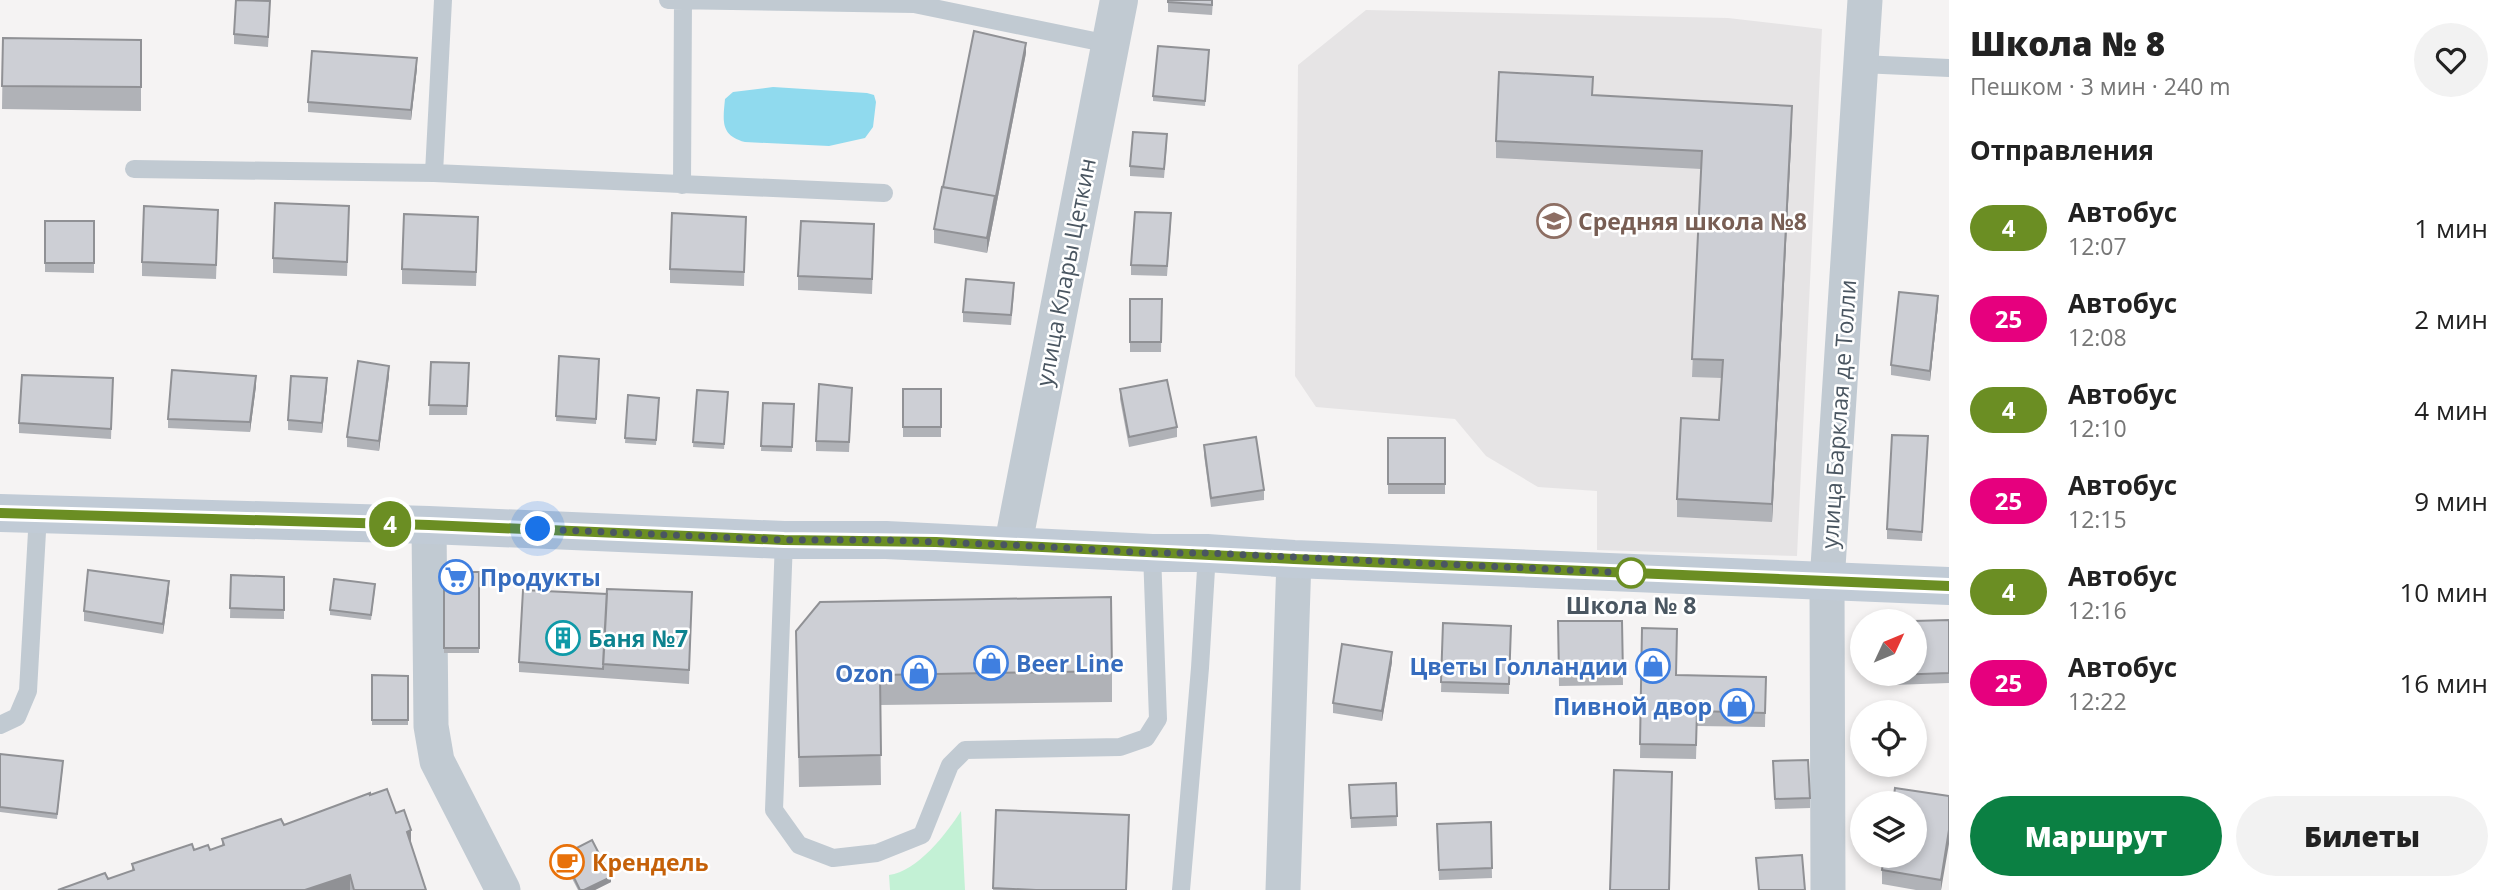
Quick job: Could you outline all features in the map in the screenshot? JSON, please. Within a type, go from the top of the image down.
[{"type":"main road","points":[[0,513],[429,525],[784,540],[886,540],[1949,586]]},
{"type":"street","name":"улица Клары Цеткин","points":[[1013,545],[1119,0]]},
{"type":"street","name":"улица Барклая де Толли","points":[[1828,890],[1827,582],[1865,0]]},
{"type":"street","points":[[429,525],[431,726],[437,761],[503,890]]},
{"type":"street","points":[[1283,890],[1294,559]]},
{"type":"lane","points":[[434,173],[443,0]]},
{"type":"lane","points":[[668,0],[914,4],[1109,44]]},
{"type":"lane","points":[[682,185],[683,0]]},
{"type":"lane","points":[[1861,64],[1949,68]]},
{"type":"lane","points":[[134,169],[434,173],[884,193]]},
{"type":"lane","points":[[0,725],[17,717],[28,691],[38,514]]},
{"type":"lane","points":[[784,540],[774,740],[774,810],[799,845],[833,858],[877,853],[922,835],[950,765],[965,750],[1120,747],[1146,738],[1158,719],[1152,553]]},
{"type":"lane","points":[[1181,890],[1207,553]]},
{"type":"shaded area","name":"Средняя школа №8","points":[[1366,10],[1728,18],[1822,29],[1797,556],[1597,550],[1597,491],[1538,487],[1486,456],[1455,419],[1316,407],[1295,376],[1298,65]]},
{"type":"green space","points":[[961,811],[965,890],[890,890],[889,875],[910,867],[920,859],[948,830]]},
{"type":"water","points":[[773,87],[874,95],[876,102],[873,127],[865,138],[829,146],[745,142],[731,135],[724,120],[725,99],[733,92]]},
{"type":"building","points":[[236,0],[270,1],[268,37],[234,34]]},
{"type":"building","points":[[1212,0],[1212,5],[1168,2]]},
{"type":"building","points":[[974,31],[1026,43],[995,201],[995,196],[943,187]]},
{"type":"building","points":[[3,38],[141,40],[141,87],[2,86]]},
{"type":"building","points":[[1158,46],[1209,50],[1205,101],[1153,96]]},
{"type":"building","points":[[312,51],[417,58],[411,110],[308,102]]},
{"type":"building","points":[[1499,72],[1593,77],[1592,95],[1792,106],[1772,504],[1677,499],[1681,418],[1719,420],[1723,360],[1692,359],[1702,151],[1496,141]]},
{"type":"building","points":[[1133,132],[1167,134],[1164,169],[1130,166]]},
{"type":"building","points":[[942,187],[995,196],[987,238],[934,229]]},
{"type":"building","points":[[275,203],[349,206],[347,262],[273,258]]},
{"type":"building","points":[[144,206],[218,210],[216,265],[142,262]]},
{"type":"building","points":[[1135,212],[1171,213],[1167,266],[1131,265]]},
{"type":"building","points":[[672,213],[746,217],[744,272],[670,269]]},
{"type":"building","points":[[404,214],[478,217],[476,272],[402,269]]},
{"type":"building","points":[[45,221],[94,221],[94,263],[45,263]]},
{"type":"building","points":[[801,221],[874,224],[872,279],[798,276]]},
{"type":"building","points":[[966,279],[1014,283],[1011,315],[963,312]]},
{"type":"building","points":[[1899,292],[1938,296],[1930,371],[1891,365]]},
{"type":"building","points":[[1130,299],[1162,299],[1161,342],[1130,342]]},
{"type":"building","points":[[559,356],[599,359],[596,419],[556,416]]},
{"type":"building","points":[[358,361],[389,366],[379,441],[347,437]]},
{"type":"building","points":[[431,362],[469,363],[467,406],[429,405]]},
{"type":"building","points":[[172,370],[256,376],[250,422],[168,419]]},
{"type":"building","points":[[22,375],[113,378],[111,429],[19,423]]},
{"type":"building","points":[[291,376],[327,378],[322,423],[288,420]]},
{"type":"building","points":[[1167,380],[1177,427],[1129,437],[1120,389]]},
{"type":"building","points":[[819,384],[852,388],[849,442],[816,441]]},
{"type":"building","points":[[903,389],[941,389],[941,427],[903,427]]},
{"type":"building","points":[[697,390],[728,392],[724,444],[693,442]]},
{"type":"building","points":[[628,395],[659,398],[656,440],[625,438]]},
{"type":"building","points":[[763,403],[794,404],[792,447],[761,446]]},
{"type":"building","points":[[1892,435],[1928,436],[1922,532],[1887,529]]},
{"type":"building","points":[[1256,437],[1264,490],[1211,498],[1204,445]]},
{"type":"building","points":[[1388,438],[1445,438],[1445,484],[1388,484]]},
{"type":"building","points":[[88,570],[169,581],[163,624],[84,611]]},
{"type":"building","points":[[444,572],[479,572],[479,648],[444,648]]},
{"type":"building","points":[[231,575],[284,577],[284,610],[230,608]]},
{"type":"building","points":[[334,579],[375,584],[371,615],[330,610]]},
{"type":"building","points":[[607,589],[692,592],[689,670],[603,664]]},
{"type":"building","name":"Баня №7","points":[[523,590],[607,594],[603,669],[519,662]]},
{"type":"building","points":[[1111,597],[1112,671],[880,675],[881,755],[799,757],[796,631],[820,602]]},
{"type":"building","points":[[1949,620],[1949,673],[1927,674],[1927,621]]},
{"type":"building","points":[[1558,621],[1622,621],[1623,676],[1559,676]]},
{"type":"building","points":[[1443,623],[1511,626],[1509,684],[1441,682]]},
{"type":"building","points":[[1642,628],[1677,629],[1676,675],[1766,677],[1765,713],[1697,711],[1696,745],[1640,744]]},
{"type":"building","points":[[1342,644],[1392,652],[1382,711],[1333,703]]},
{"type":"building","points":[[372,675],[408,676],[408,720],[372,720]]},
{"type":"building","points":[[0,754],[63,761],[57,814],[0,807]]},
{"type":"building","points":[[1808,760],[1810,798],[1775,799],[1773,761]]},
{"type":"building","points":[[1614,770],[1672,772],[1669,890],[1610,890]]},
{"type":"building","points":[[1396,783],[1397,816],[1351,818],[1349,785]]},
{"type":"building","points":[[1895,788],[1915,791],[1895,791]]},
{"type":"building","points":[[387,789],[396,813],[404,810],[411,830],[407,832],[426,890],[354,890],[350,875],[305,890],[58,890],[105,873],[108,879],[134,870],[132,864],[192,844],[194,850],[208,845],[210,850],[224,845],[222,839],[281,819],[284,825]]},
{"type":"building","points":[[1927,793],[1949,796],[1949,830],[1941,880],[1882,870],[1927,868]]},
{"type":"building","points":[[996,810],[1129,815],[1126,890],[993,888]]},
{"type":"building","points":[[1491,822],[1492,868],[1439,870],[1437,824]]},
{"type":"building","points":[[592,840],[611,877],[580,890],[563,855]]},
{"type":"building","points":[[1802,855],[1805,890],[1759,890],[1756,858]]},
{"type":"bus line","name":"4","points":[[0,513],[429,525],[784,540],[886,540],[1949,586]]},
{"type":"place","name":"Средняя школа №8","points":[[1554,221]]},
{"type":"place","name":"Школа № 8","points":[[1631,573]]},
{"type":"place","name":"Продукты","points":[[456,577]]},
{"type":"place","name":"Баня №7","points":[[563,638]]},
{"type":"place","name":"Beer Line","points":[[991,663]]},
{"type":"place","name":"Цветы Голландии","points":[[1653,666]]},
{"type":"place","name":"Ozon","points":[[919,673]]},
{"type":"place","name":"Пивной двор","points":[[1737,706]]},
{"type":"place","name":"Крендель","points":[[567,862]]},
{"type":"route","points":[[538,529],[784,540],[886,540],[1013,545],[1631,573]]}]
